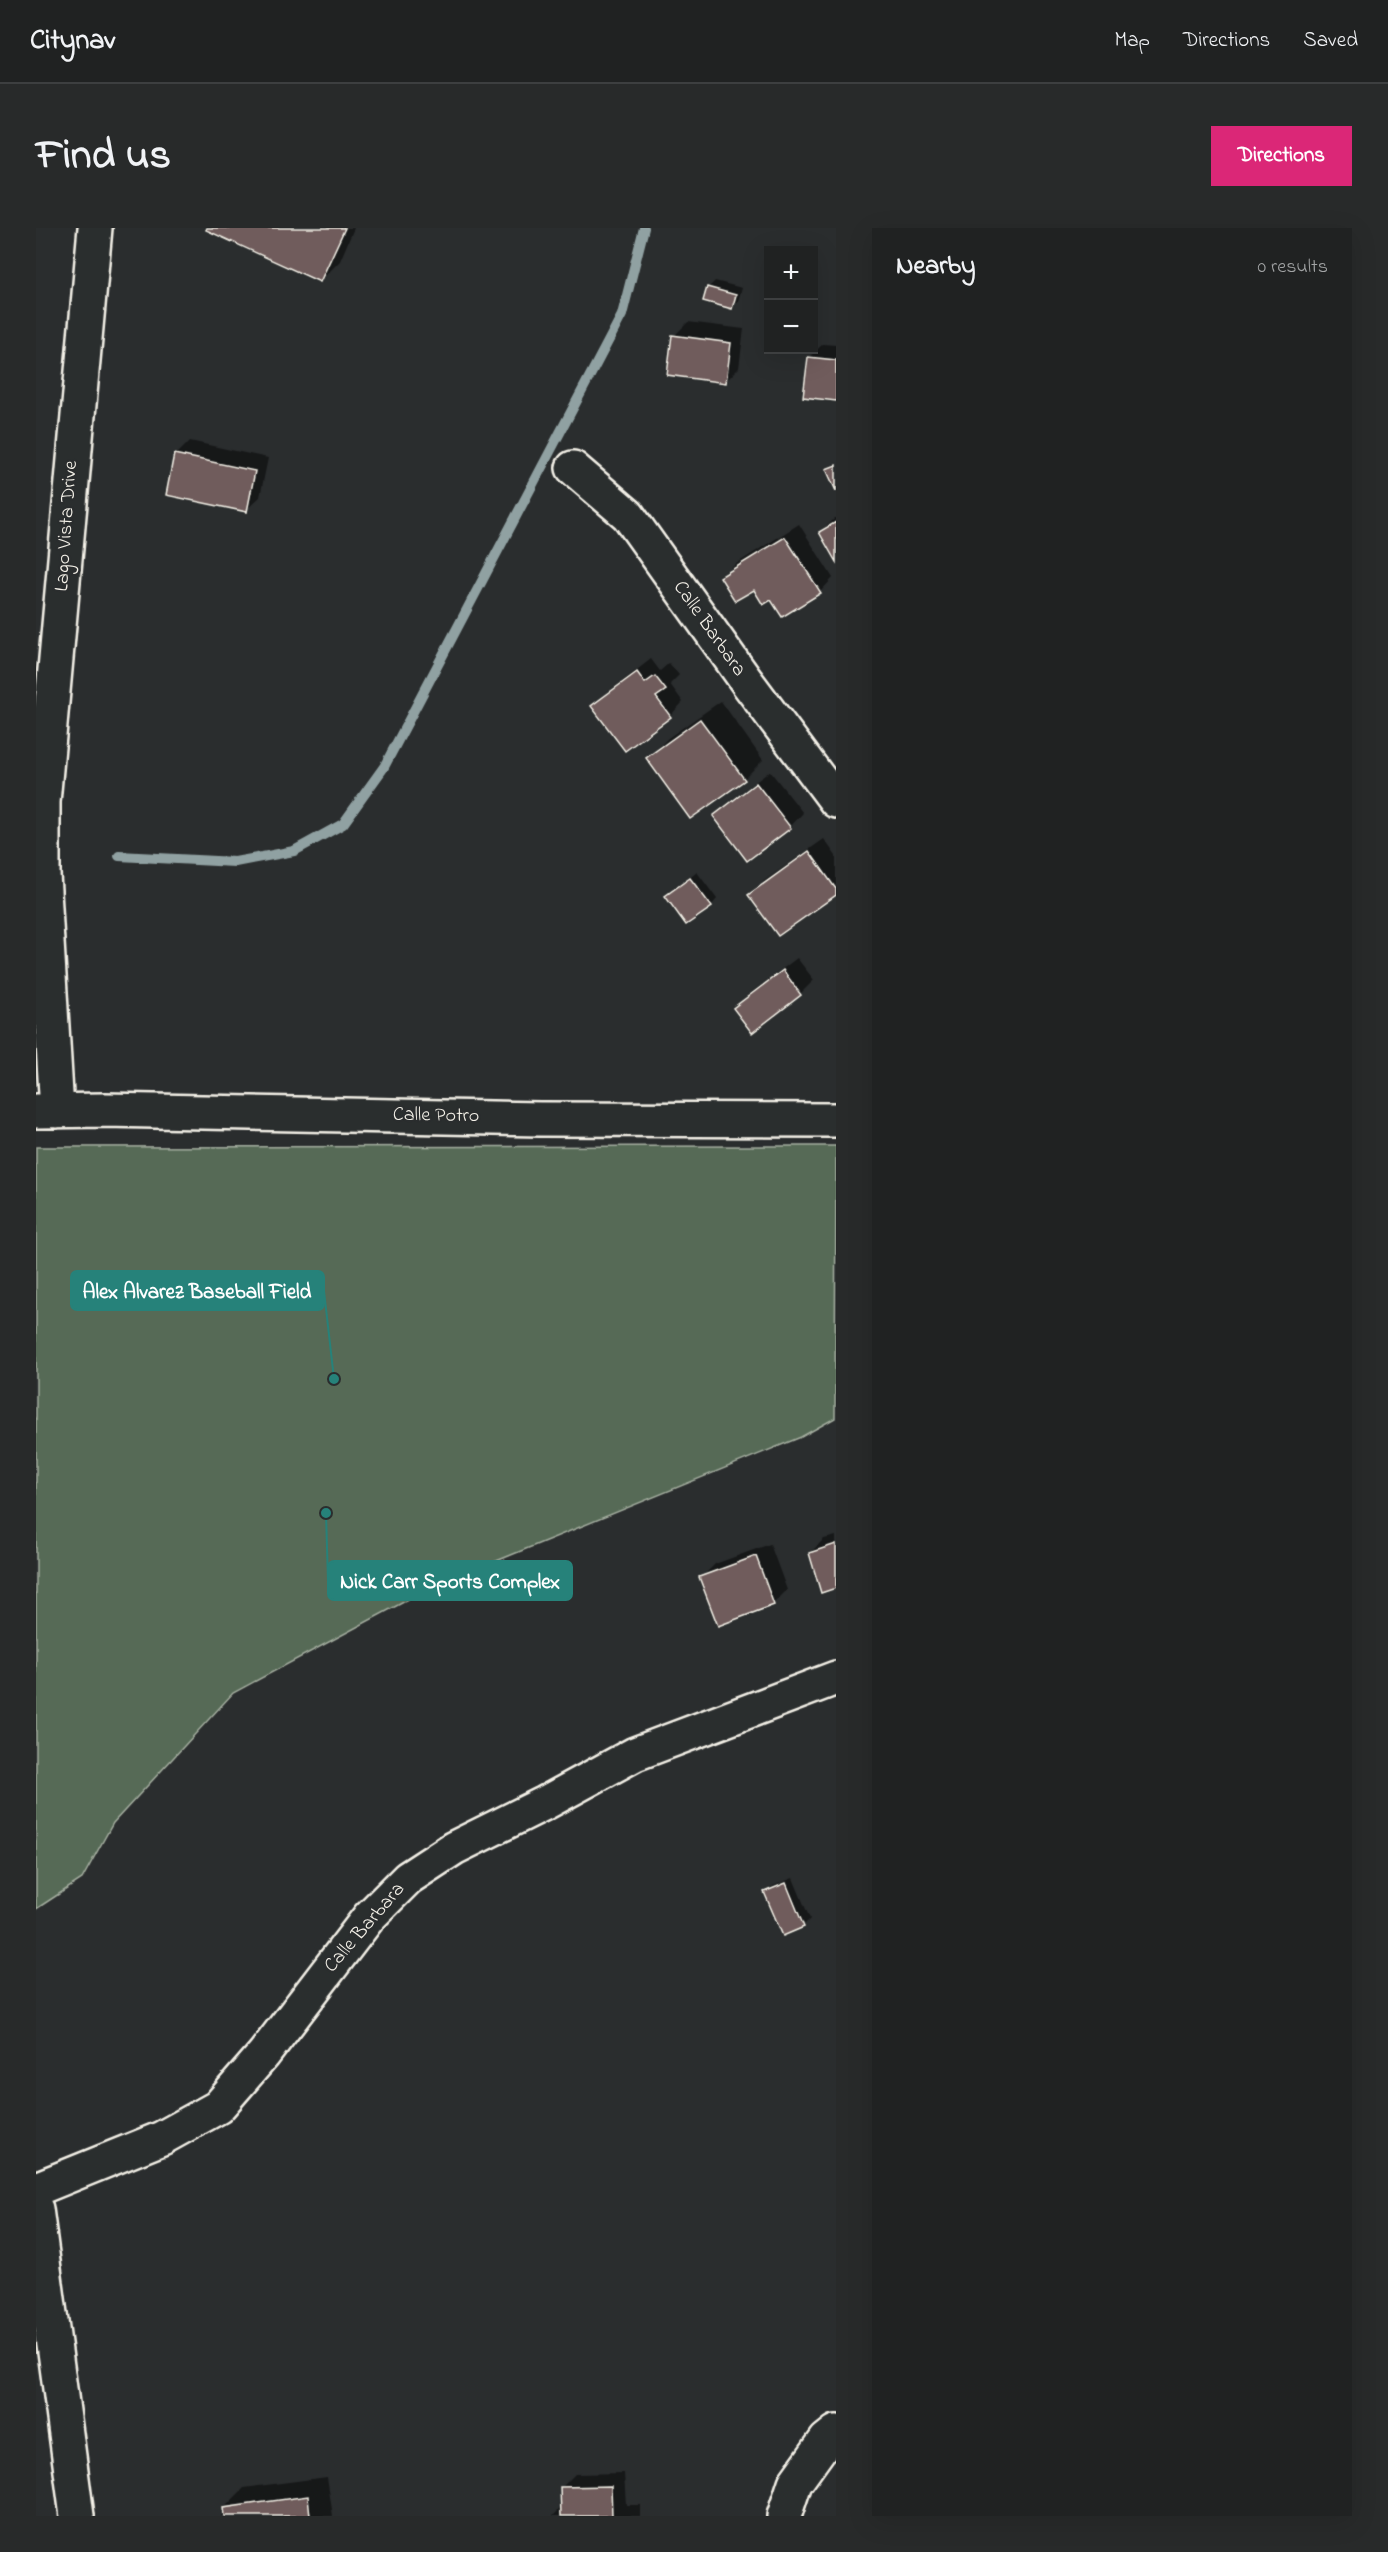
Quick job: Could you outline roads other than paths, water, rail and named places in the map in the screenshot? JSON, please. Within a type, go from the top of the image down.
[{"type":"street","name":"Lago Vista Drive","points":[[47,1111],[43,802],[95,228]]},
{"type":"street","name":"Calle Barbara","points":[[573,468],[628,514],[747,682],[836,801]]},
{"type":"street","name":"Calle Potro","points":[[47,1111],[105,1110],[540,1119],[836,1120]]},
{"type":"street","name":"Calle Barbara","points":[[36,2189],[162,2138],[218,2107],[264,2054],[369,1917],[408,1878],[454,1848],[545,1803],[635,1754],[836,1678]]},
{"type":"street","points":[[36,2209],[77,2516]]},
{"type":"street","points":[[784,2516],[795,2483],[826,2440],[836,2432]]},
{"type":"waterway","points":[[119,856],[235,862],[294,851],[343,824],[384,767],[622,315],[644,228]]},
{"type":"place","name":"Alex Alvarez Baseball Field","points":[[334,1379]]},
{"type":"place","name":"Nick Carr Sports Complex","points":[[326,1513]]}]
